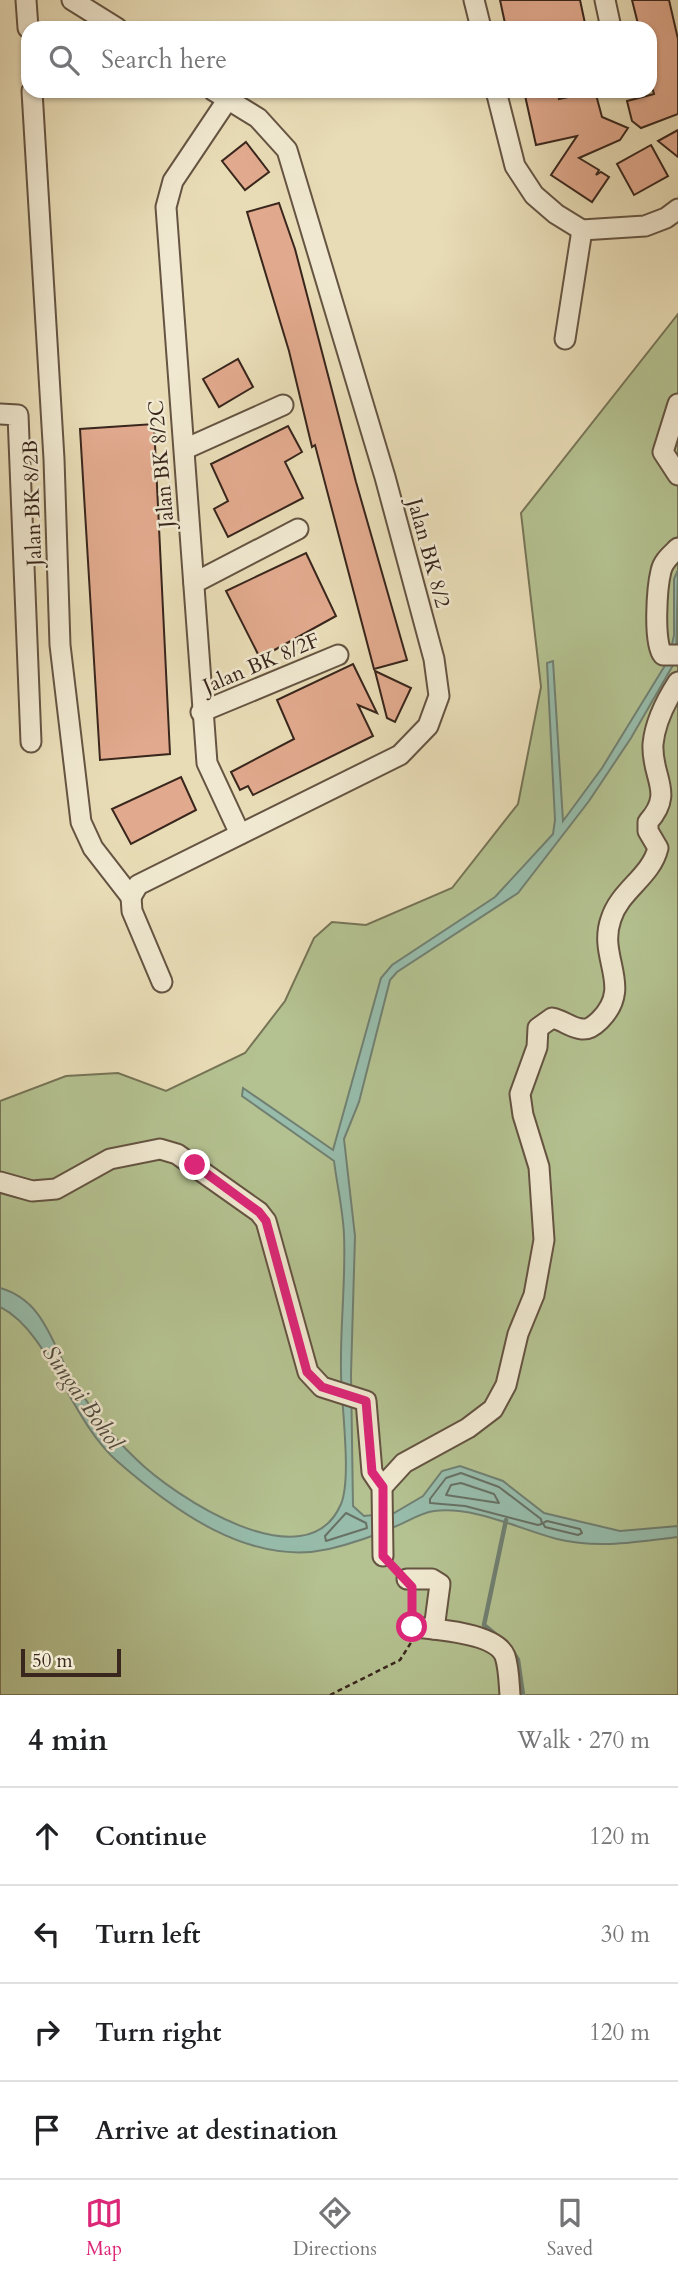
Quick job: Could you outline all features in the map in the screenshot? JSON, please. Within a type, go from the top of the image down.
[{"type":"street","points":[[26,0],[28,21]]},
{"type":"street","points":[[72,0],[106,21]]},
{"type":"street","points":[[474,0],[479,21]]},
{"type":"street","points":[[605,0],[610,21]]},
{"type":"street","name":"Jalan BK 8/2B","points":[[32,98],[54,459],[60,645],[81,822],[93,848],[131,897]]},
{"type":"street","name":"Jalan BK 8/2C","points":[[219,98],[173,181],[166,207],[178,391],[185,449],[201,712],[207,763],[240,834]]},
{"type":"street","name":"Jalan BK 8/2","points":[[131,897],[138,885],[400,755],[428,726],[439,696],[434,659],[385,477],[287,150],[258,118],[226,98]]},
{"type":"street","points":[[498,98],[515,166],[534,195],[556,214],[582,230],[645,226],[666,218],[678,209]]},
{"type":"street","points":[[565,339],[582,230]]},
{"type":"street","points":[[678,404],[663,452],[678,475]]},
{"type":"street","points":[[185,449],[283,405]]},
{"type":"street","points":[[0,414],[18,415],[31,742]]},
{"type":"street","points":[[194,583],[298,529]]},
{"type":"street","points":[[671,655],[658,642],[661,571],[667,559],[678,548]]},
{"type":"street","name":"Jalan BK 8/2F","points":[[201,712],[338,655]]},
{"type":"street","points":[[383,1492],[404,1463],[468,1427],[493,1409],[506,1385],[518,1334],[532,1302],[544,1240],[539,1167],[520,1106],[525,1073],[537,1047],[538,1028],[543,1022],[552,1018],[583,1030],[592,1028],[613,1005],[616,985],[607,951],[609,927],[619,901],[644,875],[656,856],[658,848],[648,831],[648,822],[658,811],[663,794],[653,742],[659,721],[678,682]]},
{"type":"street","points":[[131,897],[132,911],[162,982]]},
{"type":"street","points":[[0,1182],[32,1191],[56,1189],[110,1159],[160,1149],[177,1154],[259,1212],[266,1221],[302,1361],[314,1381],[335,1391],[362,1398],[367,1406],[372,1472],[383,1492],[383,1556]]},
{"type":"street","points":[[407,1579],[432,1579],[440,1584],[434,1629]]},
{"type":"street","points":[[412,1627],[492,1640],[505,1656],[510,1695]]},
{"type":"path","points":[[330,1695],[400,1660],[408,1651],[412,1627],[412,1587],[407,1579]]},
{"type":"shaded area","points":[[678,314],[678,1695],[0,1695],[0,1101],[66,1076],[118,1073],[166,1091],[245,1053],[285,1001],[314,938],[332,922],[366,925],[452,888],[518,804],[541,687],[521,513]]},
{"type":"water","name":"Sungai Bohol","points":[[678,570],[676,660],[631,738],[589,801],[518,893],[397,972],[390,980],[359,1102],[344,1139],[355,1236],[351,1374],[353,1506],[364,1516],[394,1513],[423,1496],[442,1471],[460,1466],[503,1481],[544,1513],[620,1531],[678,1526],[678,1537],[618,1544],[587,1544],[557,1539],[480,1515],[449,1510],[424,1514],[345,1545],[300,1552],[270,1550],[214,1530],[139,1480],[101,1444],[33,1336],[17,1319],[0,1307],[0,1288],[15,1294],[36,1312],[70,1375],[108,1429],[126,1449],[179,1493],[240,1526],[271,1535],[300,1536],[324,1527],[341,1504],[346,1477],[341,1372],[344,1235],[334,1161],[242,1096],[243,1088],[333,1150],[381,978],[392,965],[495,897],[553,834],[555,820],[547,663],[553,661],[563,821],[602,768],[669,659],[674,635],[674,579]]},
{"type":"building","points":[[500,0],[580,0],[584,21],[504,21]]},
{"type":"building","points":[[632,0],[669,0],[678,39],[678,114],[641,128],[632,121],[627,101],[657,98],[657,21],[637,21]]},
{"type":"building","points":[[526,98],[597,98],[602,117],[628,128],[620,140],[579,158],[599,170],[596,175],[601,172],[609,177],[592,202],[551,175],[577,136],[536,145]]},
{"type":"building","points":[[678,130],[678,157],[658,141]]},
{"type":"building","points":[[246,142],[269,172],[245,190],[222,161]]},
{"type":"building","points":[[651,145],[668,176],[634,195],[617,164]]},
{"type":"building","points":[[279,203],[295,249],[356,482],[407,660],[374,669],[315,445],[312,447],[289,351],[247,212]]},
{"type":"building","points":[[238,359],[253,387],[219,407],[203,379]]},
{"type":"building","points":[[154,424],[170,754],[100,760],[80,429]]},
{"type":"building","points":[[288,426],[302,452],[285,462],[303,498],[228,537],[214,509],[228,501],[211,464]]},
{"type":"building","points":[[306,553],[336,616],[260,658],[226,591]]},
{"type":"building","points":[[353,664],[377,713],[358,705],[373,736],[253,795],[248,786],[240,790],[231,772],[294,739],[277,700]]},
{"type":"building","points":[[375,671],[411,688],[395,722],[387,718]]},
{"type":"building","points":[[181,777],[196,810],[131,844],[112,809]]},
{"type":"waterway","points":[[506,1520],[484,1625],[506,1643]]},
{"type":"waterway","points":[[513,1652],[518,1660],[523,1695]]},
{"type":"route","points":[[195,1165],[259,1212],[266,1221],[307,1372],[322,1387],[366,1401],[372,1472],[383,1487],[383,1556],[412,1587],[412,1627]]}]
